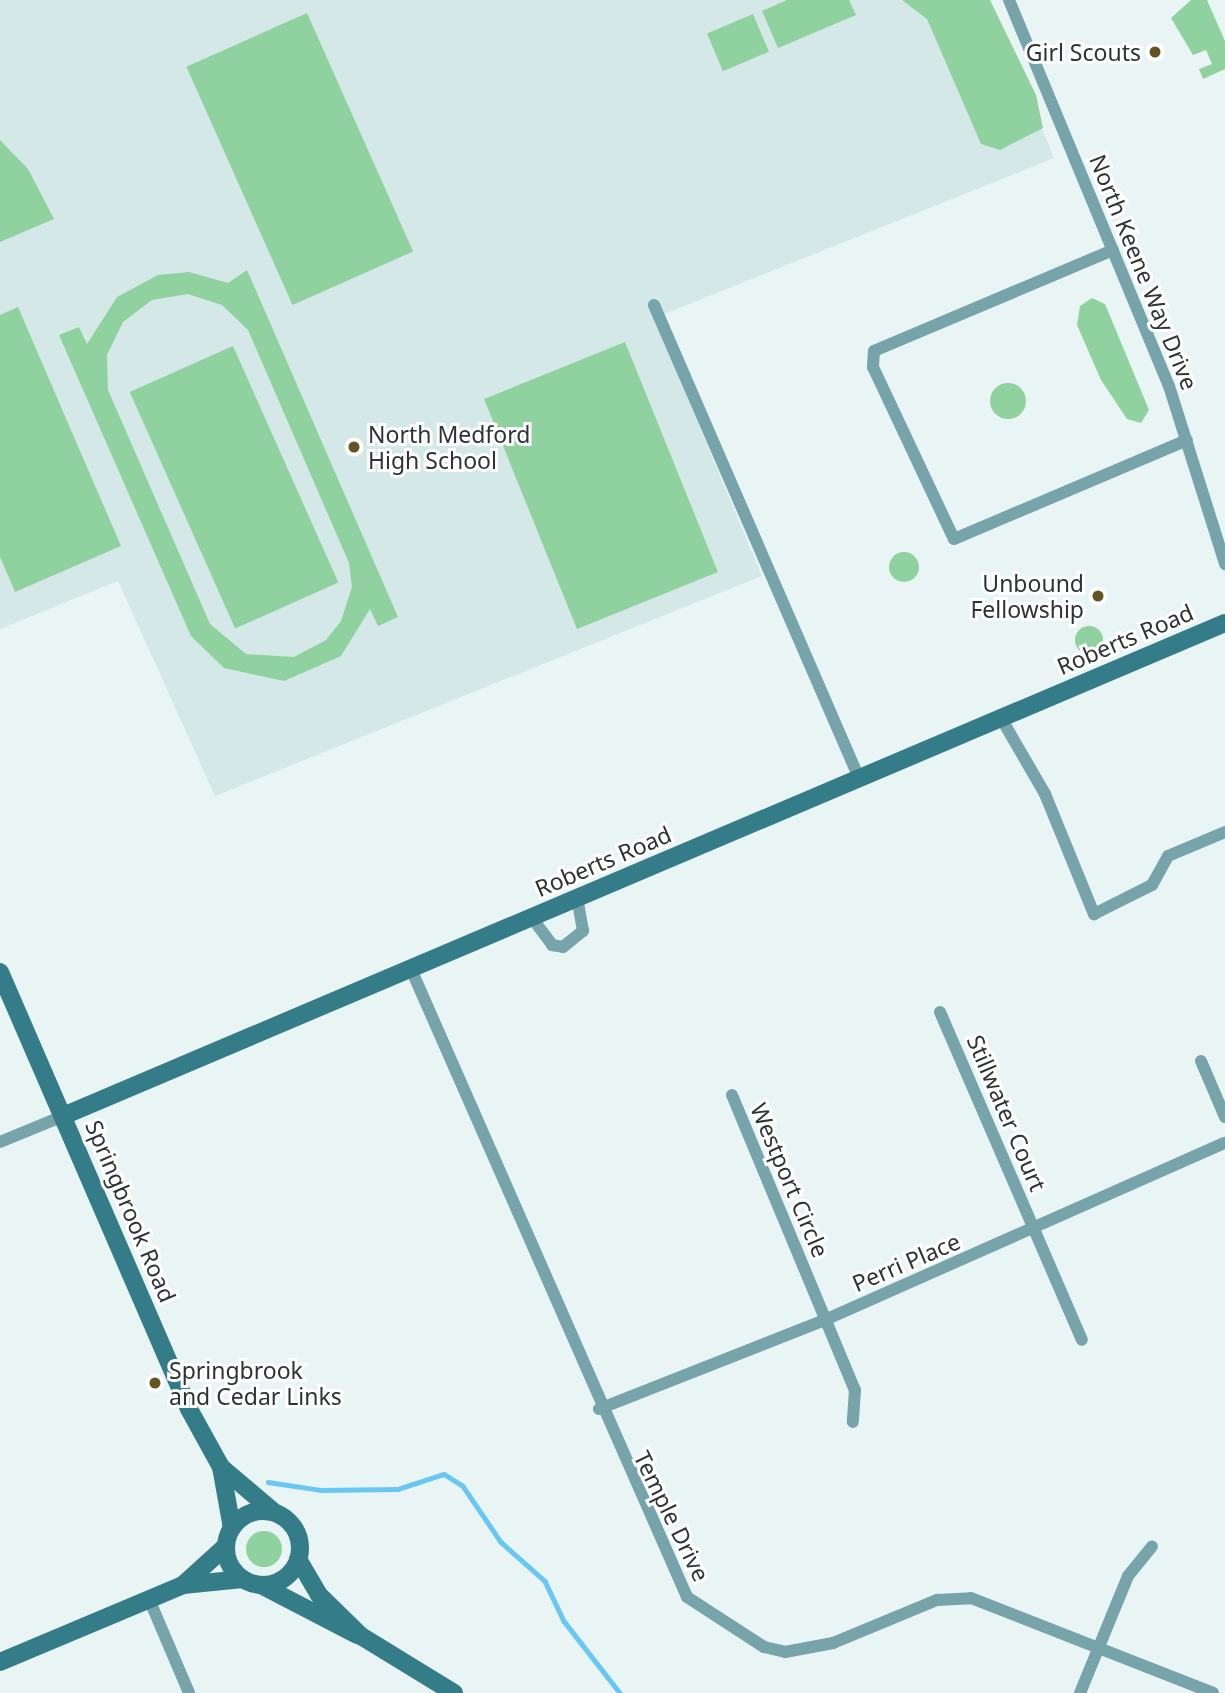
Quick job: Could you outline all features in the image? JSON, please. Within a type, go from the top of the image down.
[{"type":"street","name":"North Keene Way Drive","points":[[1009,0],[1113,250],[1187,440],[1225,564]]},
{"type":"street","points":[[1113,250],[874,351],[873,367],[954,539],[1187,440]]},
{"type":"street","points":[[654,305],[859,778]]},
{"type":"street","name":"Roberts Road","points":[[0,1142],[1225,623]]},
{"type":"street","points":[[1001,718],[1045,793],[1094,914],[1152,886],[1168,856],[1225,832]]},
{"type":"street","points":[[532,918],[552,945],[563,947],[583,931],[578,898]]},
{"type":"street","name":"Temple Drive","points":[[411,969],[599,1409],[687,1597],[764,1647],[804,1652],[953,1597],[992,1605],[1213,1693]]},
{"type":"street","name":"Springbrook Road","points":[[0,972],[189,1409],[221,1467],[232,1528]]},
{"type":"street","name":"Stillwater Court","points":[[940,1012],[1082,1340]]},
{"type":"street","points":[[1201,1061],[1225,1117]]},
{"type":"street","name":"Westport Circle","points":[[732,1095],[855,1390],[853,1422]]},
{"type":"street","name":"Perri Place","points":[[599,1409],[827,1319],[1034,1230],[1225,1143]]},
{"type":"street","name":"Springbrook Road","points":[[221,1467],[274,1513]]},
{"type":"street","points":[[183,1585],[226,1546],[232,1528],[246,1515],[274,1513],[296,1531],[298,1559],[319,1595],[361,1636]]},
{"type":"street","points":[[226,1546],[230,1565],[243,1579]]},
{"type":"street","points":[[1080,1693],[1128,1576],[1152,1546]]},
{"type":"street","points":[[261,1585],[288,1575],[298,1559]]},
{"type":"street","points":[[0,1662],[183,1585],[243,1579],[261,1585],[361,1636],[454,1693]]},
{"type":"street","points":[[149,1600],[189,1693]]},
{"type":"shaded area","name":"North Medford High School","points":[[0,0],[990,0],[1054,158],[654,318],[762,576],[215,796],[118,581],[0,629]]},
{"type":"green space","points":[[787,0],[849,0],[856,15],[778,48],[762,11]]},
{"type":"green space","points":[[902,0],[990,0],[1036,95],[1043,128],[1000,150],[981,144],[927,19]]},
{"type":"green space","points":[[1191,0],[1207,0],[1225,41],[1225,69],[1203,79],[1199,69],[1212,64],[1206,50],[1193,55],[1171,18]]},
{"type":"green space","points":[[307,13],[413,251],[293,305],[186,67]]},
{"type":"green space","points":[[753,14],[769,52],[723,71],[707,34]]},
{"type":"green space","points":[[0,140],[28,169],[54,219],[0,242]]},
{"type":"green space","points":[[247,270],[398,617],[378,626],[370,609],[341,656],[284,681],[224,668],[191,636],[59,335],[79,327],[87,344],[117,297],[158,275],[189,272],[228,283]],"holes":[[[188,294],[222,305],[248,330],[349,563],[352,587],[341,621],[326,640],[294,657],[246,654],[210,624],[108,390],[107,355],[123,322],[152,300]]]},
{"type":"green space","points":[[1092,298],[1105,304],[1149,410],[1141,423],[1127,419],[1101,380],[1077,325],[1080,306]]},
{"type":"green space","points":[[18,307],[121,546],[15,592],[0,557],[0,315]]},
{"type":"green space","points":[[625,342],[718,572],[577,629],[484,399]]},
{"type":"green space","points":[[233,346],[338,583],[235,629],[130,392]]},
{"type":"green space","points":[[1008,383],[1021,388],[1026,401],[1021,414],[1008,419],[995,414],[990,401],[995,388]]},
{"type":"green space","points":[[904,552],[914,557],[919,567],[914,577],[904,582],[894,577],[889,567],[894,557]]},
{"type":"green space","points":[[1089,626],[1099,630],[1103,640],[1099,650],[1089,654],[1079,650],[1075,640],[1079,630]]},
{"type":"green space","points":[[264,1531],[277,1536],[282,1549],[277,1562],[264,1567],[251,1562],[246,1549],[251,1536]]},
{"type":"waterway","points":[[268,1482],[321,1490],[398,1489],[444,1474],[463,1486],[501,1542],[545,1581],[564,1621],[620,1693]]},
{"type":"place","name":"Girl Scouts","points":[[1155,52]]},
{"type":"place","name":"North Medford High School","points":[[354,447]]},
{"type":"place","name":"Unbound Fellowship","points":[[1098,596]]},
{"type":"place","name":"Springbrook and Cedar Links","points":[[155,1383]]}]
